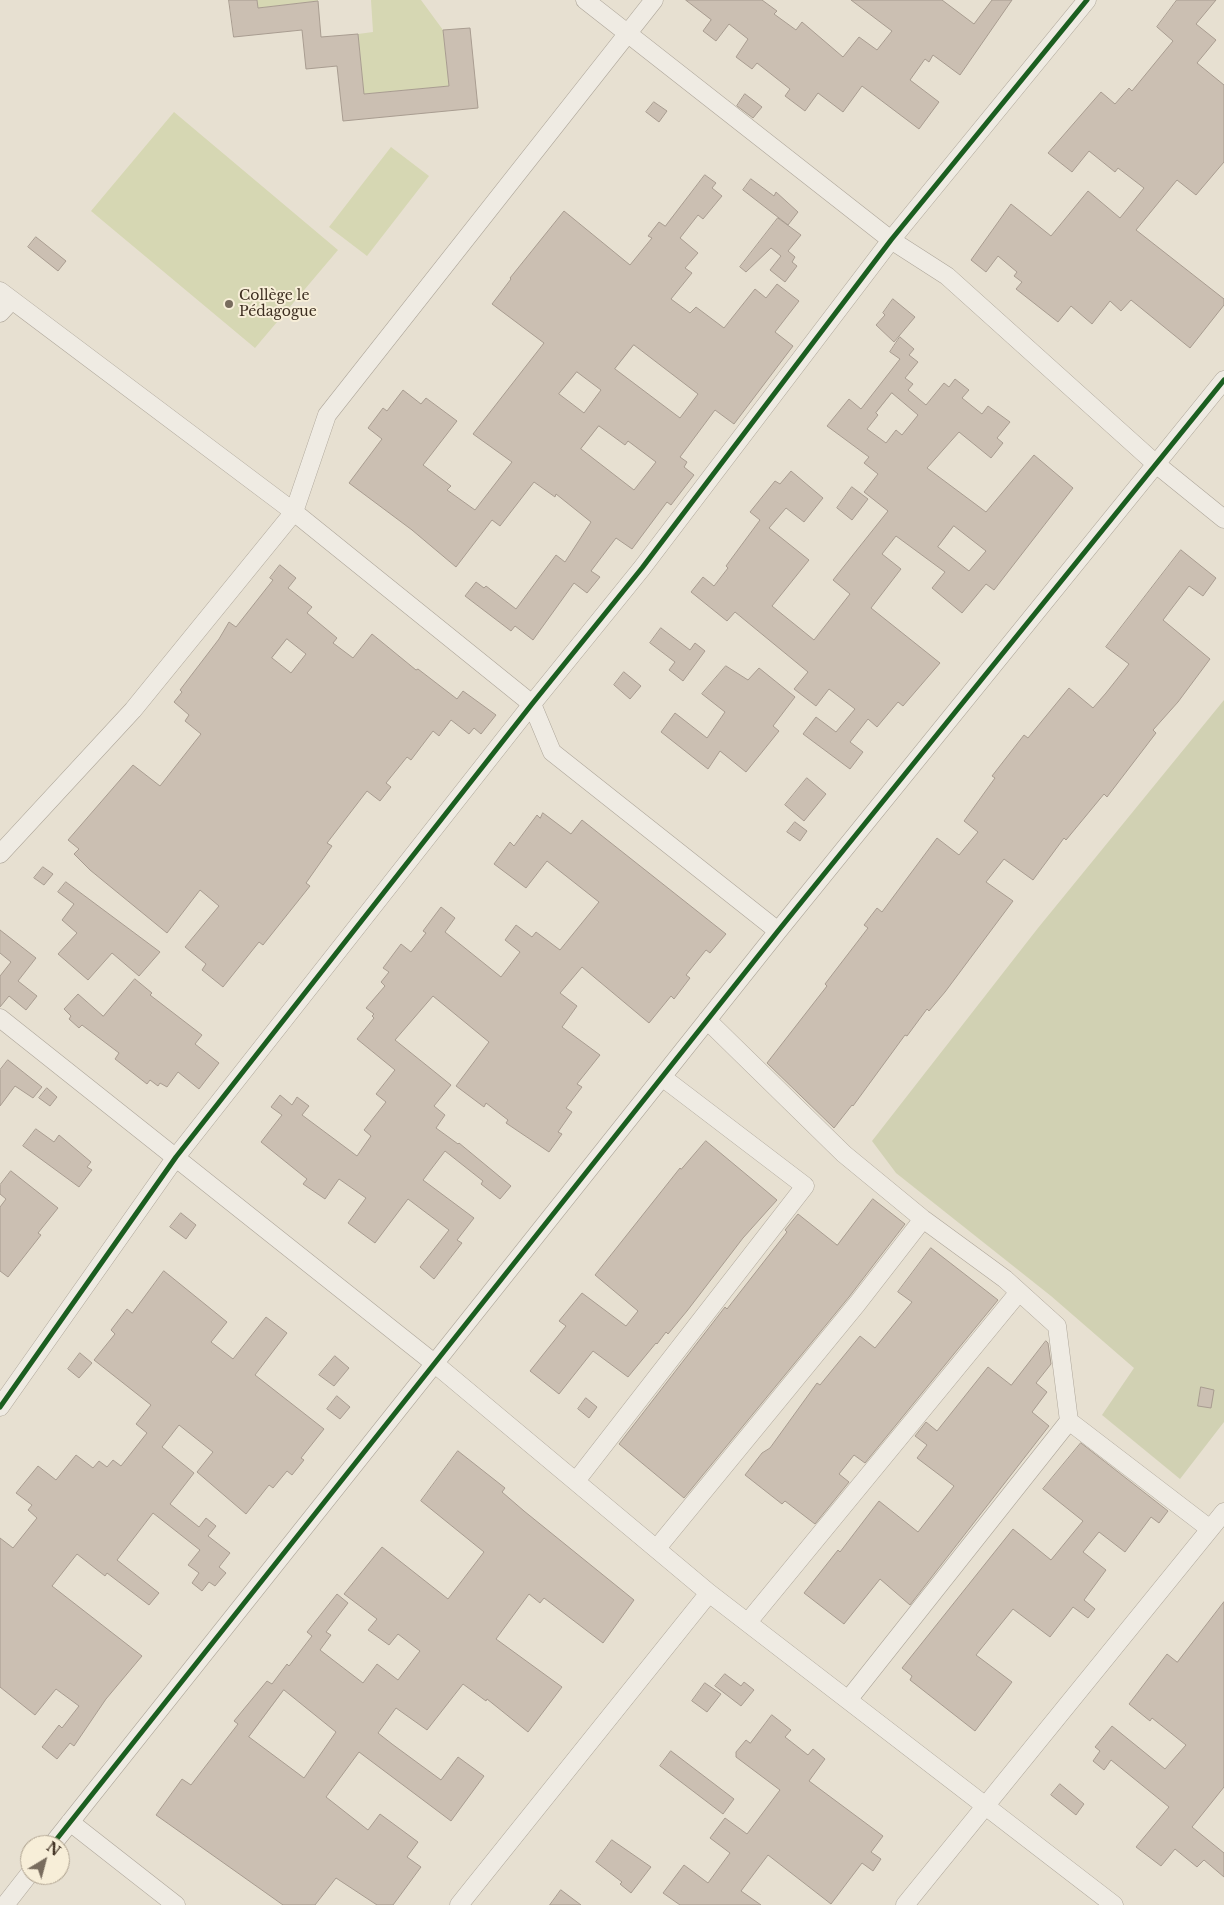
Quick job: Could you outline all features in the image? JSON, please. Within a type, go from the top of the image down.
[{"type":"street","points":[[585,0],[891,240],[946,276],[1156,464],[1224,518]]},
{"type":"street","points":[[0,854],[134,710],[294,512],[327,415],[654,0]]},
{"type":"street","points":[[0,1407],[176,1157],[532,704],[642,568],[891,240],[1087,0]]},
{"type":"street","points":[[0,313],[6,295],[294,512],[532,704],[552,752],[778,931]]},
{"type":"street","points":[[60,1835],[778,931],[1224,380]]},
{"type":"street","points":[[0,1018],[434,1363],[709,1593],[1114,1905]]},
{"type":"street","points":[[707,1020],[844,1154],[923,1219],[1005,1279],[1057,1326],[1069,1421],[1210,1529]]},
{"type":"street","points":[[576,1481],[805,1186],[662,1077]]},
{"type":"street","points":[[657,1548],[857,1304],[923,1219]]},
{"type":"street","points":[[748,1622],[1018,1292]]},
{"type":"street","points":[[848,1700],[1069,1421]]},
{"type":"street","points":[[905,1905],[1224,1512]]},
{"type":"street","points":[[459,1905],[709,1593]]},
{"type":"street","points":[[70,1822],[176,1905]]},
{"type":"street","points":[[5,1905],[21,1885]]},
{"type":"green space","points":[[257,0],[318,0],[318,1],[258,8]]},
{"type":"green space","points":[[371,0],[421,0],[443,30],[449,86],[364,94],[358,34],[373,32]]},
{"type":"green space","points":[[174,112],[338,250],[255,348],[91,211]]},
{"type":"green space","points":[[391,147],[429,176],[367,256],[329,227]]},
{"type":"green space","points":[[1224,700],[1224,1422],[1180,1479],[1102,1415],[1134,1368],[1051,1296],[896,1173],[872,1141],[1038,928]]},
{"type":"building","points":[[229,0],[257,0],[258,8],[318,1],[321,37],[358,34],[364,94],[449,86],[443,30],[470,28],[478,108],[343,121],[337,66],[306,69],[302,30],[234,37]]},
{"type":"building","points":[[686,0],[762,0],[777,11],[774,14],[796,30],[802,22],[843,57],[859,37],[877,50],[892,31],[851,0],[942,0],[974,24],[992,0],[1012,0],[960,75],[933,55],[929,62],[925,59],[910,80],[939,102],[919,129],[862,86],[843,112],[818,93],[805,111],[785,96],[790,89],[757,63],[752,69],[736,57],[748,39],[729,24],[716,41],[703,31],[711,20]]},
{"type":"building","points":[[1177,0],[1216,0],[1196,24],[1216,40],[1197,63],[1224,85],[1224,162],[1196,195],[1177,180],[1136,230],[1224,299],[1224,305],[1190,348],[1131,300],[1121,311],[1110,301],[1092,324],[1071,306],[1058,322],[1016,289],[1022,282],[1014,276],[1017,272],[998,256],[986,272],[971,260],[1011,204],[1051,236],[1088,191],[1120,218],[1144,188],[1118,168],[1115,172],[1089,151],[1072,172],[1048,153],[1101,92],[1115,104],[1129,88],[1132,91],[1173,41],[1157,27]]},
{"type":"building","points":[[745,94],[762,107],[753,118],[737,106]]},
{"type":"building","points":[[654,102],[667,111],[659,122],[646,112]]},
{"type":"building","points":[[705,175],[716,183],[712,188],[722,196],[703,219],[698,215],[680,238],[698,253],[685,268],[692,273],[671,299],[690,313],[696,307],[724,328],[755,289],[766,298],[777,284],[799,301],[775,332],[793,346],[734,424],[715,410],[680,457],[687,462],[684,467],[694,475],[671,505],[667,502],[632,549],[616,538],[591,571],[600,577],[587,593],[574,583],[533,640],[515,626],[511,631],[465,596],[476,582],[484,588],[486,586],[516,609],[556,555],[565,562],[591,522],[556,494],[555,497],[534,482],[500,526],[492,520],[456,567],[412,530],[349,483],[382,439],[368,428],[383,408],[387,411],[403,390],[421,404],[426,398],[457,421],[423,465],[451,486],[447,490],[475,510],[512,462],[473,434],[544,343],[492,304],[510,278],[564,211],[630,265],[652,238],[648,236],[659,222],[665,226]],"holes":[[[634,345],[698,394],[680,418],[615,369]],[[577,372],[601,390],[584,413],[559,394]],[[599,426],[625,445],[628,441],[656,462],[634,490],[581,449]]]},
{"type":"building","points":[[751,179],[774,196],[776,192],[798,212],[788,225],[743,190]]},
{"type":"building","points":[[778,218],[801,235],[788,251],[795,257],[792,262],[797,266],[785,282],[770,270],[781,256],[771,248],[746,272],[740,267]]},
{"type":"building","points":[[36,237],[66,261],[58,271],[28,247]]},
{"type":"building","points":[[893,299],[915,317],[894,342],[876,325],[885,315],[883,313]]},
{"type":"building","points":[[900,337],[914,349],[909,355],[918,362],[905,378],[913,384],[908,390],[926,405],[944,383],[949,387],[955,379],[969,390],[962,398],[982,414],[988,406],[1010,422],[997,438],[1003,443],[991,458],[959,432],[927,468],[986,512],[1034,455],[1073,488],[994,590],[986,584],[962,613],[932,588],[945,572],[896,536],[882,554],[901,569],[871,608],[940,663],[903,706],[898,702],[877,727],[868,719],[850,742],[863,752],[850,769],[803,734],[816,717],[836,732],[855,709],[829,689],[816,706],[794,689],[808,672],[735,612],[727,621],[691,592],[703,577],[714,586],[728,568],[726,566],[760,520],[750,512],[775,481],[780,484],[791,471],[823,498],[804,522],[786,508],[769,528],[809,560],[772,606],[814,640],[850,594],[833,580],[888,511],[864,492],[878,474],[864,463],[869,457],[827,426],[849,399],[861,409],[900,359],[890,352]],"holes":[[[892,393],[918,415],[902,435],[896,430],[886,443],[867,429],[878,415],[876,413]],[[954,526],[986,551],[969,571],[938,547]]]},
{"type":"building","points":[[852,487],[868,499],[852,520],[837,508]]},
{"type":"building","points":[[1181,550],[1216,578],[1203,596],[1189,586],[1163,620],[1210,659],[1178,702],[1153,730],[1156,733],[1107,797],[1104,794],[1066,840],[1064,838],[1033,880],[1004,859],[986,882],[1013,901],[945,992],[929,1011],[927,1009],[907,1036],[905,1035],[853,1106],[834,1128],[767,1063],[827,986],[825,984],[868,928],[864,925],[877,908],[882,912],[937,838],[959,855],[978,832],[964,821],[995,778],[992,776],[1024,735],[1028,738],[1069,688],[1093,708],[1106,693],[1129,664],[1106,647]]},
{"type":"building","points":[[280,565],[296,578],[288,588],[312,607],[307,613],[337,638],[333,643],[353,658],[372,634],[416,670],[418,669],[457,699],[463,691],[496,715],[481,734],[474,728],[469,734],[451,720],[439,736],[433,731],[411,760],[407,757],[386,783],[391,787],[380,801],[367,791],[327,843],[332,846],[306,883],[310,886],[263,945],[259,942],[223,987],[202,970],[206,964],[185,947],[219,906],[200,890],[167,933],[90,870],[74,854],[79,849],[68,840],[133,765],[160,786],[201,734],[185,721],[189,715],[174,702],[182,692],[180,690],[219,639],[229,622],[236,627],[273,580],[270,578]],"holes":[[[287,639],[306,654],[291,673],[272,658]]]},
{"type":"building","points":[[661,628],[690,650],[695,643],[705,651],[683,681],[669,670],[675,662],[650,643]]},
{"type":"building","points":[[726,666],[748,680],[759,668],[795,697],[773,726],[779,731],[746,772],[720,751],[708,769],[661,732],[675,713],[707,738],[725,712],[702,694]]},
{"type":"building","points":[[624,672],[641,686],[630,699],[614,685]]},
{"type":"building","points":[[807,778],[826,794],[804,821],[785,805]]},
{"type":"building","points":[[543,813],[571,834],[582,820],[726,934],[710,953],[706,950],[686,975],[690,978],[674,999],[671,996],[649,1023],[582,967],[560,993],[577,1006],[562,1027],[600,1055],[577,1084],[582,1087],[566,1108],[572,1112],[558,1132],[562,1134],[549,1152],[506,1123],[508,1120],[486,1103],[484,1107],[456,1086],[489,1042],[433,996],[395,1040],[451,1085],[434,1106],[445,1115],[436,1128],[459,1143],[511,1186],[500,1199],[481,1184],[483,1181],[445,1151],[423,1180],[474,1218],[457,1240],[462,1243],[434,1279],[420,1267],[449,1230],[408,1199],[375,1243],[348,1223],[366,1198],[339,1179],[325,1199],[303,1184],[307,1179],[261,1142],[282,1115],[271,1107],[280,1095],[292,1105],[297,1097],[309,1106],[302,1115],[357,1156],[371,1136],[364,1130],[386,1102],[376,1094],[395,1070],[357,1039],[374,1018],[372,1016],[374,1014],[366,1008],[385,986],[381,982],[389,972],[383,968],[401,944],[411,952],[426,933],[423,931],[441,907],[455,918],[445,932],[501,977],[520,952],[505,940],[516,925],[532,937],[536,932],[560,950],[599,902],[547,861],[526,888],[494,864],[510,842],[514,846],[537,815],[540,818]]},
{"type":"building","points":[[795,822],[807,831],[800,841],[787,832]]},
{"type":"building","points":[[43,867],[53,874],[44,885],[34,878]]},
{"type":"building","points":[[66,882],[160,952],[139,976],[112,953],[88,980],[58,954],[77,933],[62,920],[74,904],[58,892]]},
{"type":"building","points":[[0,930],[36,958],[18,981],[37,996],[26,1010],[9,996],[0,1007],[0,976],[11,962],[0,953]]},
{"type":"building","points":[[135,979],[152,993],[150,995],[202,1035],[195,1044],[219,1063],[199,1089],[178,1072],[167,1087],[160,1083],[158,1086],[150,1080],[147,1084],[115,1059],[119,1053],[82,1025],[79,1028],[69,1019],[71,1016],[64,1009],[78,994],[103,1016]]},
{"type":"building","points":[[8,1060],[42,1087],[33,1098],[15,1086],[0,1106],[0,1070]]},
{"type":"building","points":[[47,1088],[57,1097],[50,1106],[39,1098]]},
{"type":"building","points":[[36,1129],[54,1142],[59,1135],[91,1162],[87,1167],[92,1170],[79,1187],[23,1146]]},
{"type":"building","points":[[706,1141],[777,1200],[743,1238],[668,1334],[666,1332],[628,1377],[593,1351],[559,1394],[530,1371],[566,1326],[559,1321],[582,1293],[626,1326],[638,1311],[595,1275],[680,1168]]},
{"type":"building","points":[[11,1171],[58,1208],[38,1233],[41,1235],[8,1277],[0,1271],[0,1207],[6,1199],[0,1194],[0,1185]]},
{"type":"building","points":[[873,1199],[905,1224],[849,1297],[684,1498],[619,1444],[725,1307],[727,1309],[787,1232],[785,1230],[798,1214],[837,1245]]},
{"type":"building","points":[[181,1213],[196,1225],[186,1239],[170,1227]]},
{"type":"building","points":[[931,1248],[998,1300],[865,1463],[854,1455],[839,1474],[849,1482],[815,1524],[785,1501],[782,1504],[745,1475],[762,1453],[770,1448],[817,1383],[820,1385],[860,1336],[875,1348],[912,1302],[898,1292]]},
{"type":"building","points":[[164,1271],[227,1322],[211,1342],[233,1359],[266,1317],[287,1333],[255,1375],[324,1429],[301,1458],[304,1460],[292,1475],[287,1471],[273,1488],[269,1485],[246,1514],[197,1472],[213,1452],[179,1425],[162,1447],[194,1473],[170,1504],[199,1527],[206,1518],[216,1526],[208,1536],[230,1553],[219,1567],[226,1573],[215,1586],[209,1582],[202,1591],[192,1583],[199,1573],[188,1565],[200,1550],[153,1513],[117,1560],[159,1593],[149,1605],[107,1573],[105,1576],[77,1554],[52,1586],[142,1656],[106,1699],[74,1746],[70,1743],[57,1759],[42,1747],[59,1725],[62,1728],[79,1706],[56,1689],[35,1715],[0,1687],[0,1538],[13,1548],[37,1518],[28,1510],[32,1505],[16,1493],[38,1466],[56,1480],[76,1455],[93,1468],[99,1461],[107,1467],[113,1460],[121,1466],[147,1433],[136,1424],[151,1405],[94,1360],[115,1334],[111,1330],[127,1309],[132,1313]]},
{"type":"building","points":[[1046,1341],[1048,1343],[1051,1364],[1036,1383],[1047,1392],[1032,1412],[1049,1426],[910,1605],[880,1579],[844,1624],[804,1593],[838,1550],[840,1552],[879,1501],[918,1532],[954,1486],[917,1458],[927,1445],[915,1436],[926,1422],[937,1431],[988,1367],[1011,1385]]},
{"type":"building","points":[[80,1353],[92,1363],[79,1378],[68,1369]]},
{"type":"building","points":[[335,1356],[349,1368],[334,1386],[319,1375]]},
{"type":"building","points":[[1201,1387],[1214,1390],[1211,1408],[1198,1406]]},
{"type":"building","points":[[337,1396],[350,1407],[340,1419],[327,1409]]},
{"type":"building","points":[[586,1398],[597,1407],[589,1418],[578,1409]]},
{"type":"building","points":[[1081,1443],[1168,1511],[1159,1523],[1151,1517],[1125,1552],[1099,1532],[1083,1552],[1106,1570],[1084,1600],[1095,1609],[1088,1618],[1073,1607],[1050,1637],[1013,1609],[976,1655],[1012,1682],[975,1731],[910,1680],[912,1676],[902,1668],[1013,1529],[1051,1560],[1083,1521],[1043,1489]]},
{"type":"building","points":[[458,1451],[505,1488],[502,1492],[524,1511],[634,1600],[603,1643],[544,1598],[540,1603],[529,1594],[496,1639],[562,1687],[528,1732],[487,1699],[486,1701],[463,1684],[427,1730],[396,1708],[378,1733],[392,1744],[441,1780],[458,1757],[484,1776],[451,1821],[359,1752],[326,1797],[368,1830],[380,1814],[418,1842],[407,1857],[421,1867],[393,1905],[377,1905],[336,1878],[315,1905],[283,1905],[156,1815],[182,1779],[191,1785],[238,1724],[234,1721],[267,1681],[272,1684],[287,1664],[289,1666],[312,1636],[307,1632],[337,1594],[348,1603],[326,1632],[331,1635],[320,1650],[363,1683],[377,1664],[398,1680],[420,1651],[398,1634],[389,1645],[368,1630],[377,1619],[344,1594],[382,1547],[448,1599],[484,1552],[421,1501]],"holes":[[[284,1690],[336,1732],[304,1778],[249,1737]]]},
{"type":"building","points":[[1224,1602],[1224,1787],[1192,1827],[1224,1853],[1224,1877],[1204,1860],[1197,1867],[1175,1849],[1161,1866],[1136,1847],[1169,1807],[1111,1760],[1104,1770],[1093,1761],[1100,1751],[1095,1747],[1112,1726],[1165,1769],[1186,1745],[1152,1718],[1150,1721],[1129,1704],[1167,1654],[1177,1662]]},
{"type":"building","points":[[725,1674],[741,1686],[744,1682],[754,1690],[741,1706],[715,1686]]},
{"type":"building","points":[[705,1683],[721,1694],[707,1712],[692,1701]]},
{"type":"building","points":[[772,1715],[791,1730],[785,1737],[808,1755],[813,1749],[825,1759],[809,1781],[883,1836],[871,1852],[881,1859],[873,1871],[862,1863],[831,1904],[768,1855],[741,1891],[761,1905],[680,1905],[663,1893],[684,1865],[708,1883],[730,1853],[710,1838],[725,1818],[747,1834],[780,1790],[736,1757],[736,1752],[746,1740],[750,1743]]},
{"type":"building","points":[[671,1751],[734,1799],[723,1814],[660,1766]]},
{"type":"building","points":[[1060,1784],[1084,1804],[1076,1815],[1051,1795]]},
{"type":"building","points":[[612,1840],[651,1867],[631,1893],[620,1884],[622,1882],[596,1862]]},
{"type":"building","points":[[561,1890],[581,1905],[550,1905]]},
{"type":"cycle path","points":[[0,1407],[176,1157],[532,704],[642,568],[891,240],[1087,0]]},
{"type":"cycle path","points":[[60,1835],[778,931],[1224,380]]},
{"type":"place","name":"Collège le Pédagogue","points":[[229,304]]}]
